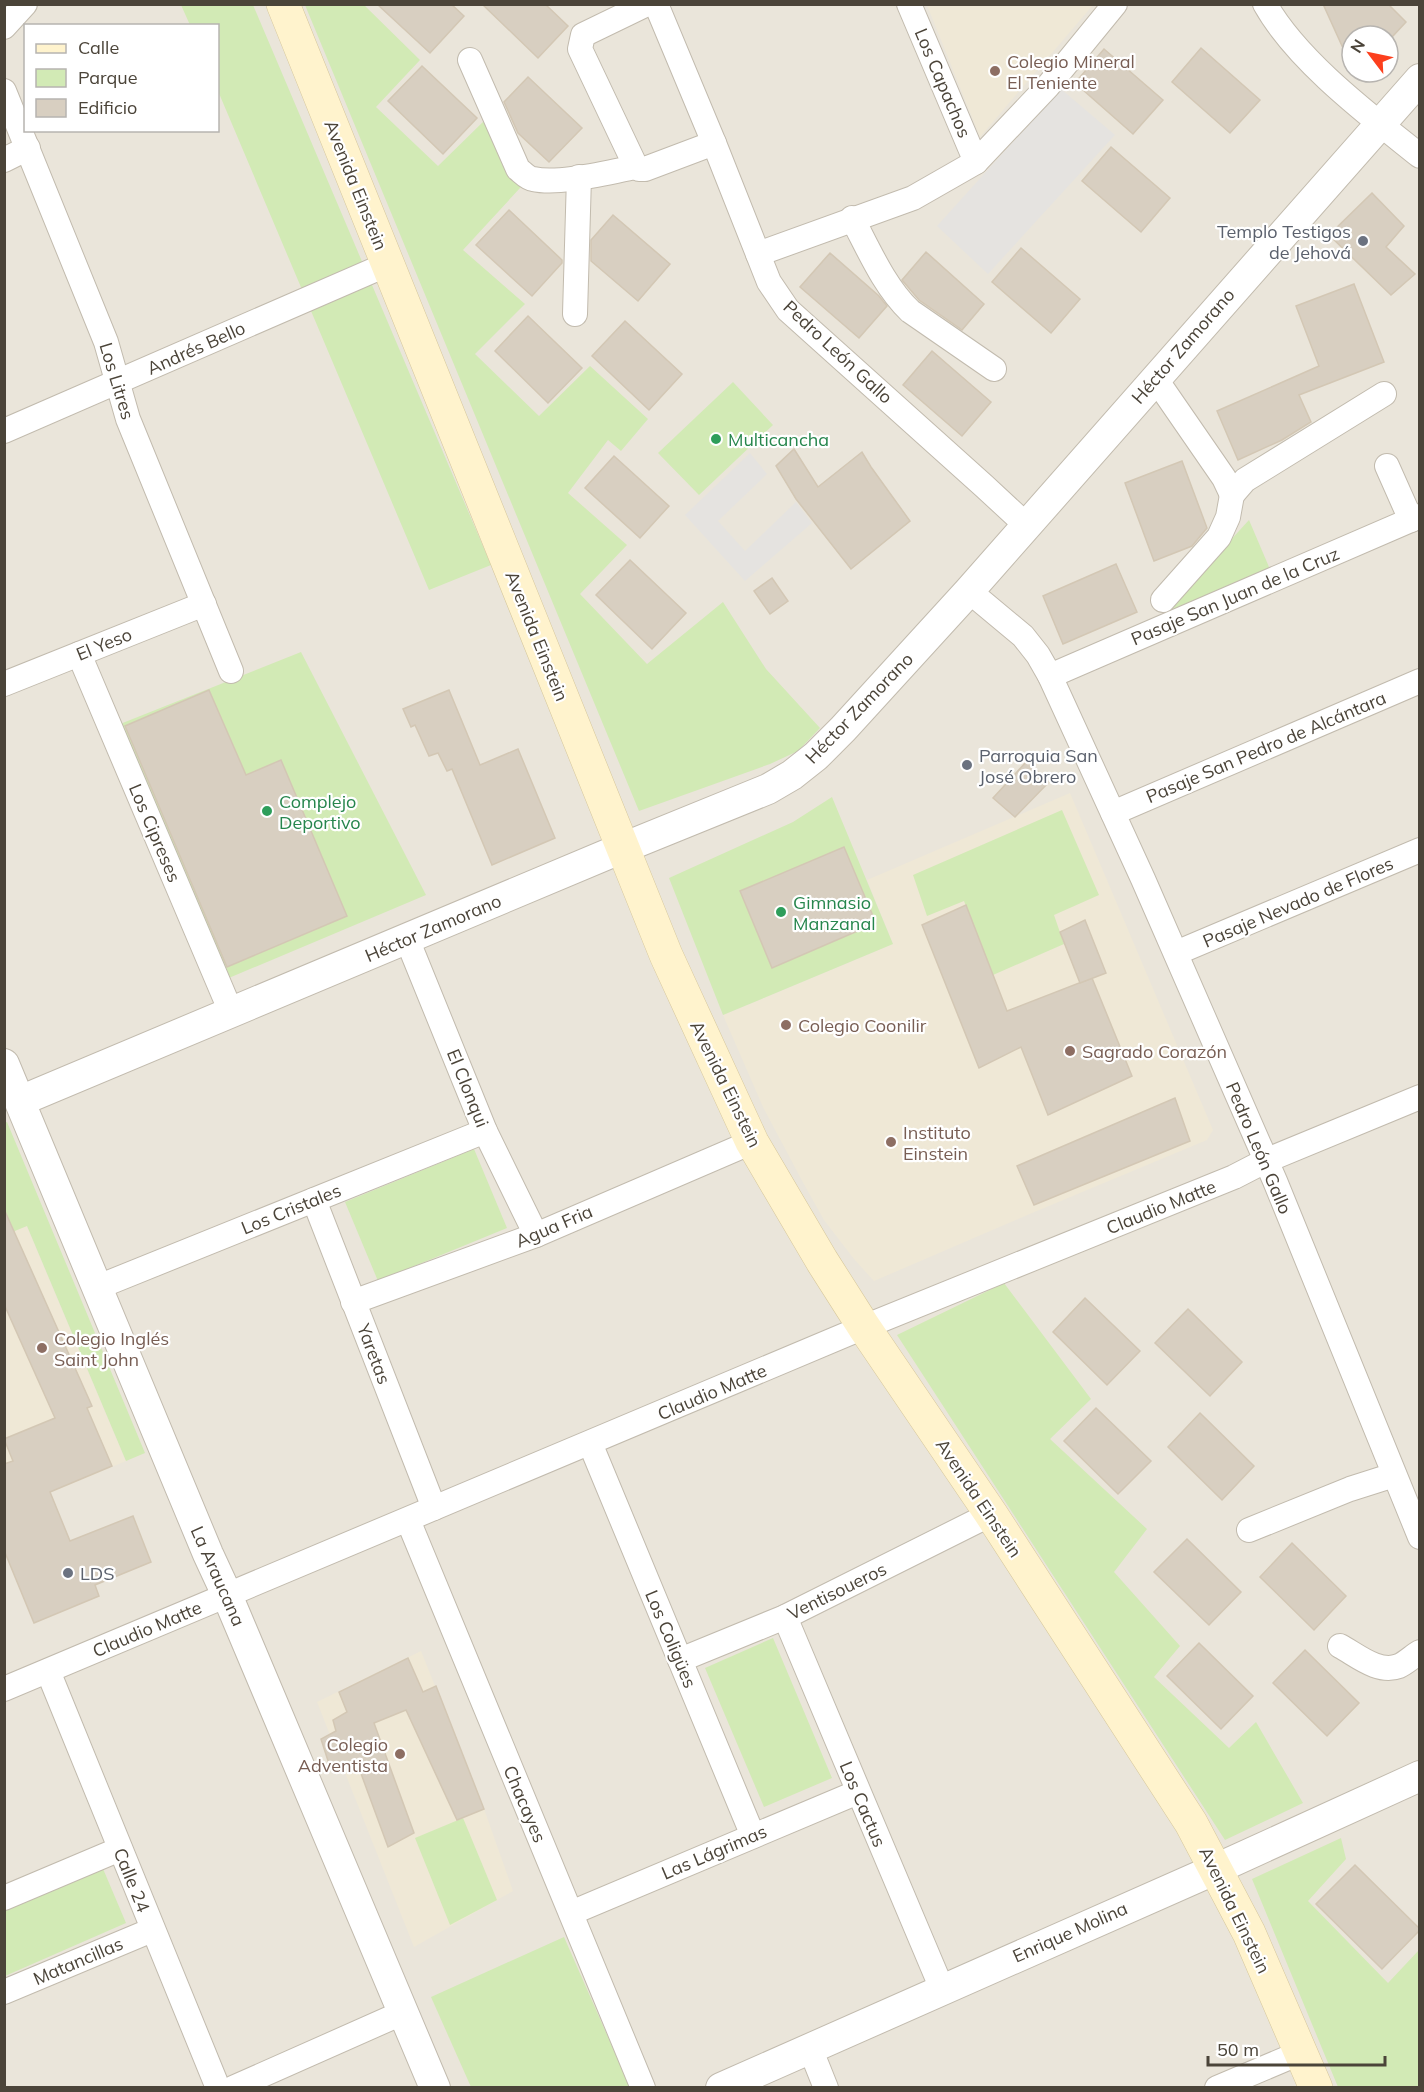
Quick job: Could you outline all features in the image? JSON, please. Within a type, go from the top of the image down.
[{"type":"main road","name":"Avenida Einstein","points":[[283,4],[666,955],[752,1142],[864,1327],[991,1514],[1164,1781],[1216,1869],[1248,1933],[1316,2088]]},
{"type":"street","points":[[4,27],[25,4]]},
{"type":"street","points":[[636,167],[580,49],[580,42],[583,35],[647,4]]},
{"type":"street","name":"Pedro León Gallo","points":[[656,4],[769,282],[788,310],[1025,524]]},
{"type":"street","name":"Los Capachos","points":[[909,4],[976,162]]},
{"type":"street","points":[[758,254],[852,218],[913,198],[976,162],[1048,86],[1115,4]]},
{"type":"street","points":[[1265,4],[1272,18],[1314,66],[1419,156]]},
{"type":"street","points":[[470,60],[518,169],[530,179],[579,177],[636,167],[645,169],[714,143]]},
{"type":"street","name":"Héctor Zamorano","points":[[12,1104],[768,789],[792,775],[816,756],[843,729],[969,591],[1025,524],[1419,80]]},
{"type":"street","name":"Los Litres","points":[[4,91],[106,342],[128,419],[231,671]]},
{"type":"street","points":[[4,160],[28,148]]},
{"type":"street","points":[[574,314],[579,177]]},
{"type":"street","points":[[852,218],[892,291],[901,302],[910,311],[994,369]]},
{"type":"street","name":"Andrés Bello","points":[[4,431],[388,264]]},
{"type":"street","points":[[1155,378],[1224,478],[1232,495]]},
{"type":"street","points":[[1163,600],[1219,537],[1228,517],[1232,495],[1245,480],[1384,394]]},
{"type":"street","points":[[1387,466],[1415,518]]},
{"type":"street","name":"Pasaje San Juan de la Cruz","points":[[1050,676],[1415,518]]},
{"type":"street","name":"Pedro León Gallo","points":[[969,591],[1023,636],[1038,655],[1050,676],[1176,954],[1417,1525]]},
{"type":"street","name":"El Yeso","points":[[4,684],[204,604]]},
{"type":"street","name":"Los Cipreses","points":[[79,654],[231,1012]]},
{"type":"street","name":"Pasaje San Pedro de Alcántara","points":[[1113,813],[1419,681]]},
{"type":"street","name":"Pasaje Nevado de Flores","points":[[1176,954],[1419,850]]},
{"type":"street","name":"El Clonqui","points":[[407,939],[485,1131],[536,1235]]},
{"type":"street","name":"La Araucana","points":[[4,1064],[12,1104],[98,1287],[208,1554],[435,2088]]},
{"type":"street","name":"Claudio Matte","points":[[4,1689],[864,1327],[1234,1177],[1265,1161],[1419,1097]]},
{"type":"street","name":"Los Cristales","points":[[98,1287],[485,1131]]},
{"type":"street","name":"Agua Fria","points":[[353,1302],[536,1235],[752,1142]]},
{"type":"street","name":"Yaretas","points":[[314,1200],[434,1508]]},
{"type":"street","name":"Los Coligües","points":[[590,1443],[753,1836]]},
{"type":"street","points":[[1249,1530],[1350,1489],[1394,1475]]},
{"type":"street","name":"Ventisoueros","points":[[680,1660],[785,1617],[991,1514]]},
{"type":"street","name":"Chacayes","points":[[408,1520],[643,2088]]},
{"type":"street","name":"Los Cactus","points":[[785,1617],[942,1989]]},
{"type":"street","points":[[1340,1646],[1373,1665],[1386,1668],[1400,1665],[1419,1652]]},
{"type":"street","name":"Calle 24","points":[[48,1671],[218,2088]]},
{"type":"street","name":"Enrique Molina","points":[[721,2088],[1216,1869],[1419,1776]]},
{"type":"street","name":"Las Lágrimas","points":[[570,1913],[858,1792]]},
{"type":"street","points":[[4,1898],[120,1849]]},
{"type":"street","name":"Matancillas","points":[[4,1992],[152,1930]]},
{"type":"street","points":[[234,2088],[402,2013]]},
{"type":"street","points":[[810,2048],[826,2088]]},
{"type":"street","points":[[1217,2088],[1302,2052]]},
{"type":"shaded area","points":[[5,5],[1419,5],[1419,2087],[5,2088]]},
{"type":"shaded area","name":"Colegio Mineral El Teniente","points":[[927,5],[1093,5],[980,137]]},
{"type":"shaded area","points":[[1061,89],[1115,135],[988,274],[937,226]]},
{"type":"shaded area","points":[[750,453],[767,474],[718,521],[745,551],[796,502],[812,523],[745,581],[685,515]]},
{"type":"shaded area","points":[[1070,793],[1213,1130],[1207,1140],[874,1281],[824,1220],[763,1107],[723,1015],[893,944],[867,880]]},
{"type":"shaded area","name":"Colegio Inglés Saint John","points":[[27,1226],[126,1461],[5,1512],[5,1235]]},
{"type":"shaded area","name":"Colegio Adventista","points":[[421,1651],[483,1806],[513,1891],[414,1947],[317,1702]]},
{"type":"green space","points":[[181,5],[253,5],[491,565],[429,590],[219,93],[219,24],[190,24]]},
{"type":"green space","points":[[305,5],[364,5],[420,60],[376,107],[438,166],[485,120],[532,175],[463,250],[525,304],[475,354],[539,416],[590,366],[648,419],[621,451],[608,440],[568,493],[627,545],[580,594],[647,664],[723,602],[766,669],[820,728],[798,751],[770,764],[639,811]]},
{"type":"green space","name":"Multicancha","points":[[733,382],[773,425],[699,495],[658,453]]},
{"type":"green space","points":[[1249,520],[1272,574],[1169,619],[1166,611]]},
{"type":"green space","name":"Complejo Deportivo","points":[[301,652],[426,895],[224,980],[115,726]]},
{"type":"green space","name":"Gimnasio Manzanal","points":[[832,797],[893,944],[723,1015],[669,878],[793,822]]},
{"type":"green space","points":[[1062,810],[1099,895],[1054,915],[1064,944],[993,975],[964,901],[927,916],[913,875]]},
{"type":"green space","points":[[7,1122],[145,1453],[126,1461],[27,1226],[5,1235],[4,1123]]},
{"type":"green space","points":[[474,1149],[507,1228],[378,1281],[345,1202]]},
{"type":"green space","points":[[1004,1283],[1091,1399],[1050,1439],[1147,1529],[1114,1572],[1180,1646],[1154,1677],[1229,1748],[1256,1722],[1303,1803],[1225,1840],[897,1335]]},
{"type":"green space","points":[[773,1638],[832,1778],[764,1807],[705,1668]]},
{"type":"green space","points":[[463,1818],[497,1900],[450,1925],[415,1838]]},
{"type":"green space","points":[[1341,1838],[1346,1859],[1308,1901],[1388,1983],[1419,1950],[1419,2087],[1338,2087],[1252,1879]]},
{"type":"green space","points":[[101,1864],[126,1923],[5,1976],[4,1907]]},
{"type":"green space","points":[[564,1937],[630,2087],[471,2087],[431,1997]]},
{"type":"building","points":[[377,4],[451,4],[464,16],[430,53]]},
{"type":"building","points":[[482,4],[545,4],[568,26],[538,58]]},
{"type":"building","points":[[1323,4],[1388,4],[1406,22],[1400,28],[1400,24],[1340,24],[1340,42]]},
{"type":"building","points":[[1201,48],[1260,100],[1230,133],[1172,82]]},
{"type":"building","points":[[1104,49],[1163,100],[1133,134],[1075,83]]},
{"type":"building","points":[[422,66],[477,118],[443,154],[388,101]]},
{"type":"building","points":[[528,77],[582,128],[549,162],[518,133],[504,102]]},
{"type":"building","points":[[1111,147],[1170,198],[1141,232],[1082,181]]},
{"type":"building","name":"Templo Testigos de Jehová","points":[[1372,193],[1404,226],[1386,247],[1415,274],[1391,295],[1329,235]]},
{"type":"building","points":[[509,210],[562,260],[562,263],[532,296],[476,245]]},
{"type":"building","points":[[613,215],[670,264],[638,301],[591,261],[591,240]]},
{"type":"building","points":[[1021,248],[1080,299],[1051,333],[992,282]]},
{"type":"building","points":[[926,252],[984,304],[962,330],[919,300],[902,280]]},
{"type":"building","points":[[830,253],[879,296],[887,306],[859,338],[800,287]]},
{"type":"building","points":[[1354,284],[1384,362],[1299,395],[1311,422],[1282,440],[1238,460],[1217,411],[1319,366],[1296,306]]},
{"type":"building","points":[[528,316],[582,368],[548,403],[495,351]]},
{"type":"building","points":[[625,321],[682,374],[649,410],[592,356]]},
{"type":"building","points":[[932,351],[991,402],[962,436],[903,385]]},
{"type":"building","points":[[794,449],[818,487],[862,452],[910,521],[851,569],[796,499],[776,466]]},
{"type":"building","points":[[614,456],[669,506],[640,538],[585,488]]},
{"type":"building","points":[[1182,461],[1207,528],[1192,546],[1154,561],[1125,483]]},
{"type":"building","points":[[630,560],[686,613],[652,649],[596,595]]},
{"type":"building","points":[[1116,564],[1137,612],[1063,644],[1043,596]]},
{"type":"building","points":[[772,578],[788,601],[770,614],[754,591]]},
{"type":"building","points":[[209,690],[246,775],[281,760],[347,916],[227,967],[125,726]]},
{"type":"building","points":[[449,690],[480,765],[518,749],[555,838],[492,865],[452,769],[447,771],[438,753],[429,756],[415,725],[411,727],[403,709]]},
{"type":"building","points":[[1027,761],[1049,782],[1015,817],[993,798]]},
{"type":"building","points":[[844,847],[876,923],[772,968],[740,891]]},
{"type":"building","points":[[966,905],[1007,1011],[1092,978],[1132,1076],[1048,1115],[1021,1047],[979,1068],[922,925]]},
{"type":"building","points":[[1085,920],[1106,973],[1080,983],[1060,932]]},
{"type":"building","points":[[1175,1098],[1190,1141],[1034,1205],[1017,1166]]},
{"type":"building","points":[[4,1209],[92,1406],[87,1408],[112,1466],[50,1492],[70,1541],[133,1516],[151,1562],[95,1585],[99,1596],[34,1623],[4,1550],[4,1464],[13,1461],[4,1439],[55,1418],[4,1304]]},
{"type":"building","points":[[1085,1298],[1140,1351],[1107,1385],[1053,1332]]},
{"type":"building","points":[[1188,1309],[1242,1362],[1210,1396],[1155,1343]]},
{"type":"building","points":[[1096,1408],[1151,1461],[1118,1494],[1064,1441]]},
{"type":"building","points":[[1200,1413],[1254,1466],[1222,1500],[1168,1447]]},
{"type":"building","points":[[1187,1539],[1241,1592],[1209,1625],[1154,1572]]},
{"type":"building","points":[[1292,1543],[1346,1596],[1314,1630],[1260,1577]]},
{"type":"building","points":[[1199,1643],[1253,1696],[1221,1729],[1167,1676]]},
{"type":"building","points":[[1305,1650],[1359,1703],[1327,1736],[1273,1683]]},
{"type":"building","points":[[408,1658],[423,1692],[436,1686],[484,1809],[457,1820],[406,1710],[374,1723],[414,1833],[388,1847],[356,1760],[331,1770],[321,1739],[336,1731],[333,1720],[347,1712],[339,1692]]},
{"type":"building","points":[[1355,1865],[1419,1928],[1419,1931],[1382,1969],[1316,1904]]},
{"type":"place","name":"Colegio Mineral El Teniente","points":[[995,71]]},
{"type":"place","name":"Templo Testigos de Jehová","points":[[1363,241]]},
{"type":"place","name":"Multicancha","points":[[716,439]]},
{"type":"place","name":"Parroquia San José Obrero","points":[[967,765]]},
{"type":"place","name":"Complejo Deportivo","points":[[267,811]]},
{"type":"place","name":"Gimnasio Manzanal","points":[[781,912]]},
{"type":"place","name":"Colegio Coonilir","points":[[786,1025]]},
{"type":"place","name":"Sagrado Corazón","points":[[1070,1051]]},
{"type":"place","name":"Instituto Einstein","points":[[891,1142]]},
{"type":"place","name":"Colegio Inglés Saint John","points":[[42,1348]]},
{"type":"place","name":"LDS","points":[[68,1573]]},
{"type":"place","name":"Colegio Adventista","points":[[400,1754]]}]
